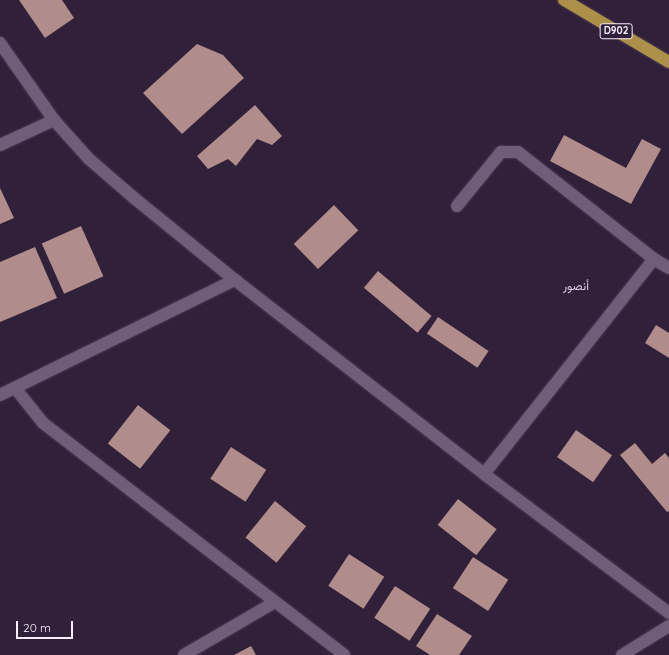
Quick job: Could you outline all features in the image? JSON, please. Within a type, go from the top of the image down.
[{"type":"main road","name":"D902","points":[[564,0],[669,62]]},
{"type":"street","points":[[0,43],[54,120],[89,159],[235,280],[484,474],[669,613]]},
{"type":"street","points":[[0,145],[54,120]]},
{"type":"street","points":[[457,206],[501,152],[518,152],[654,259],[669,268]]},
{"type":"street","points":[[484,474],[654,259]]},
{"type":"street","points":[[0,395],[235,280]]},
{"type":"street","points":[[15,388],[43,423],[344,655]]},
{"type":"street","points":[[184,655],[274,602]]},
{"type":"street","points":[[622,655],[669,626]]},
{"type":"building","points":[[19,0],[62,0],[74,18],[45,38]]},
{"type":"building","points":[[197,44],[223,55],[244,78],[182,134],[143,93]]},
{"type":"building","points":[[255,105],[282,136],[272,145],[257,139],[236,166],[228,159],[208,169],[197,156]]},
{"type":"building","points":[[564,135],[626,168],[642,139],[661,149],[631,204],[550,161]]},
{"type":"building","points":[[0,188],[14,218],[0,224]]},
{"type":"building","points":[[334,205],[358,230],[318,269],[294,244]]},
{"type":"building","points":[[81,226],[103,276],[64,294],[42,243]]},
{"type":"building","points":[[35,247],[57,298],[0,322],[0,262]]},
{"type":"building","points":[[378,271],[432,316],[417,333],[364,288]]},
{"type":"building","points":[[438,317],[489,351],[477,368],[427,334]]},
{"type":"building","points":[[656,325],[669,333],[669,358],[645,343]]},
{"type":"building","points":[[138,405],[170,430],[140,469],[108,444]]},
{"type":"building","points":[[576,430],[612,455],[593,482],[557,457]]},
{"type":"building","points":[[635,443],[652,464],[665,453],[669,458],[669,511],[667,512],[620,455]]},
{"type":"building","points":[[231,447],[266,470],[246,502],[210,479]]},
{"type":"building","points":[[458,499],[497,529],[476,555],[438,525]]},
{"type":"building","points":[[275,501],[306,526],[277,563],[245,538]]},
{"type":"building","points":[[349,554],[384,577],[364,609],[328,586]]},
{"type":"building","points":[[473,557],[508,580],[488,611],[453,588]]},
{"type":"building","points":[[395,586],[430,609],[410,641],[374,618]]},
{"type":"building","points":[[437,614],[472,636],[459,655],[430,655],[416,646]]},
{"type":"building","points":[[251,646],[256,655],[234,655]]},
{"type":"district","name":"أنصور","points":[[576,286]]}]
